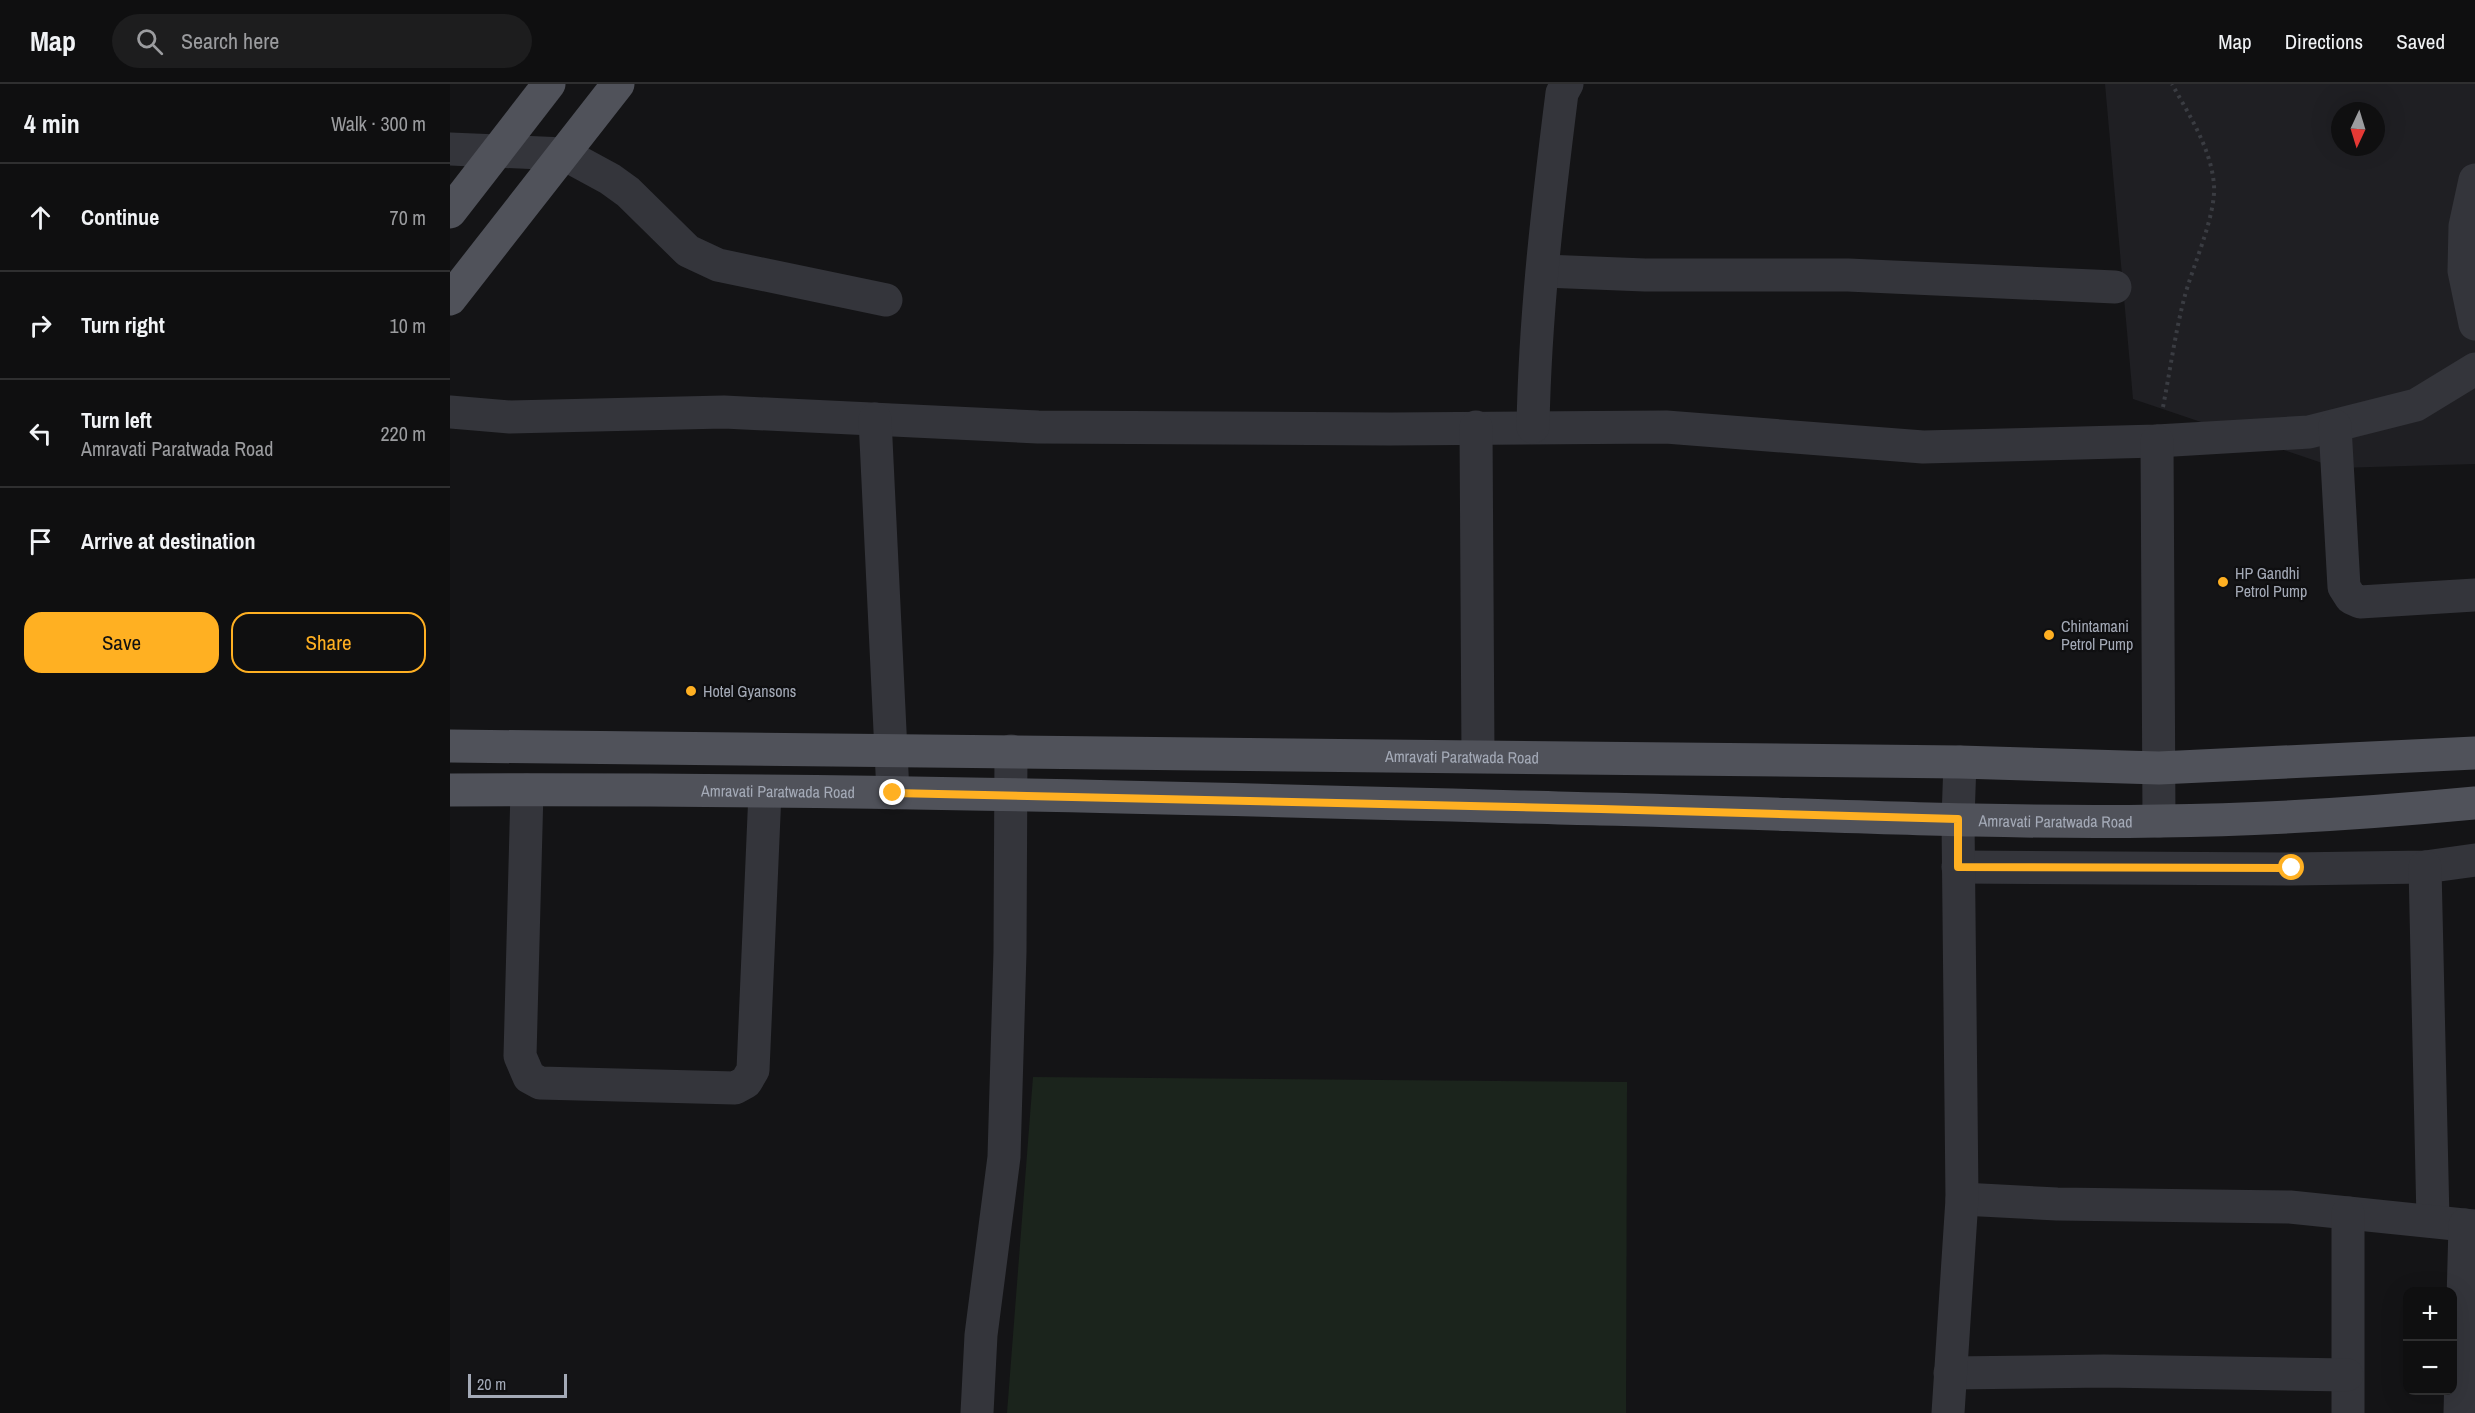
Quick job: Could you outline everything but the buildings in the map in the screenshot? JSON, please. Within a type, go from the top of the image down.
[{"type":"main road","points":[[450,212],[549,84]]},
{"type":"main road","points":[[450,299],[618,84]]},
{"type":"main road","name":"Amravati Paratwada Road","points":[[450,746],[1960,762],[2158,768],[2475,753]]},
{"type":"main road","name":"Amravati Paratwada Road","points":[[450,790],[1011,795],[1958,819],[2159,821],[2358,814],[2475,803]]},
{"type":"street","points":[[1533,427],[1534,379],[1552,176],[1562,93],[1567,84]]},
{"type":"street","points":[[450,149],[564,154],[619,185],[688,251],[718,265],[886,300]]},
{"type":"street","points":[[2475,180],[2465,226],[2464,271],[2475,324]]},
{"type":"street","points":[[1544,272],[1645,275],[1848,275],[2115,287]]},
{"type":"street","points":[[450,412],[510,417],[724,412],[1038,427],[1378,429],[1666,426],[1923,447],[2157,441],[2309,432],[2416,405],[2475,369]]},
{"type":"street","points":[[875,419],[893,793]]},
{"type":"street","points":[[2335,426],[2344,588],[2351,598],[2361,602],[2475,595]]},
{"type":"street","points":[[1476,428],[1478,756]]},
{"type":"street","points":[[2157,441],[2159,821]]},
{"type":"street","points":[[977,1413],[981,1335],[1004,1157],[1010,952],[1011,751]]},
{"type":"street","points":[[1948,1413],[1962,1199],[1958,867],[1960,762]]},
{"type":"street","points":[[527,790],[520,1056],[529,1077],[540,1083],[735,1088],[746,1082],[753,1070],[765,792]]},
{"type":"street","points":[[1958,867],[2425,867],[2475,860]]},
{"type":"street","points":[[2425,867],[2433,1220]]},
{"type":"street","points":[[1962,1199],[2057,1204],[2290,1208],[2470,1225],[2460,1413]]},
{"type":"street","points":[[2348,1213],[2348,1413]]},
{"type":"street","points":[[1950,1373],[2104,1371],[2347,1375]]},
{"type":"path","points":[[2157,441],[2184,299],[2211,210],[2214,186],[2210,163],[2196,127],[2172,84]]},
{"type":"shaded area","points":[[2105,84],[2475,84],[2475,464],[2337,468],[2133,399]]},
{"type":"shaded area","points":[[1033,1077],[1627,1082],[1626,1413],[1007,1413]]},
{"type":"place","name":"HP Gandhi Petrol Pump","points":[[2223,582]]},
{"type":"place","name":"Chintamani Petrol Pump","points":[[2049,635]]},
{"type":"place","name":"Hotel Gyansons","points":[[691,691]]},
{"type":"route","points":[[893,793],[1958,819],[1958,867],[2292,868]]}]
